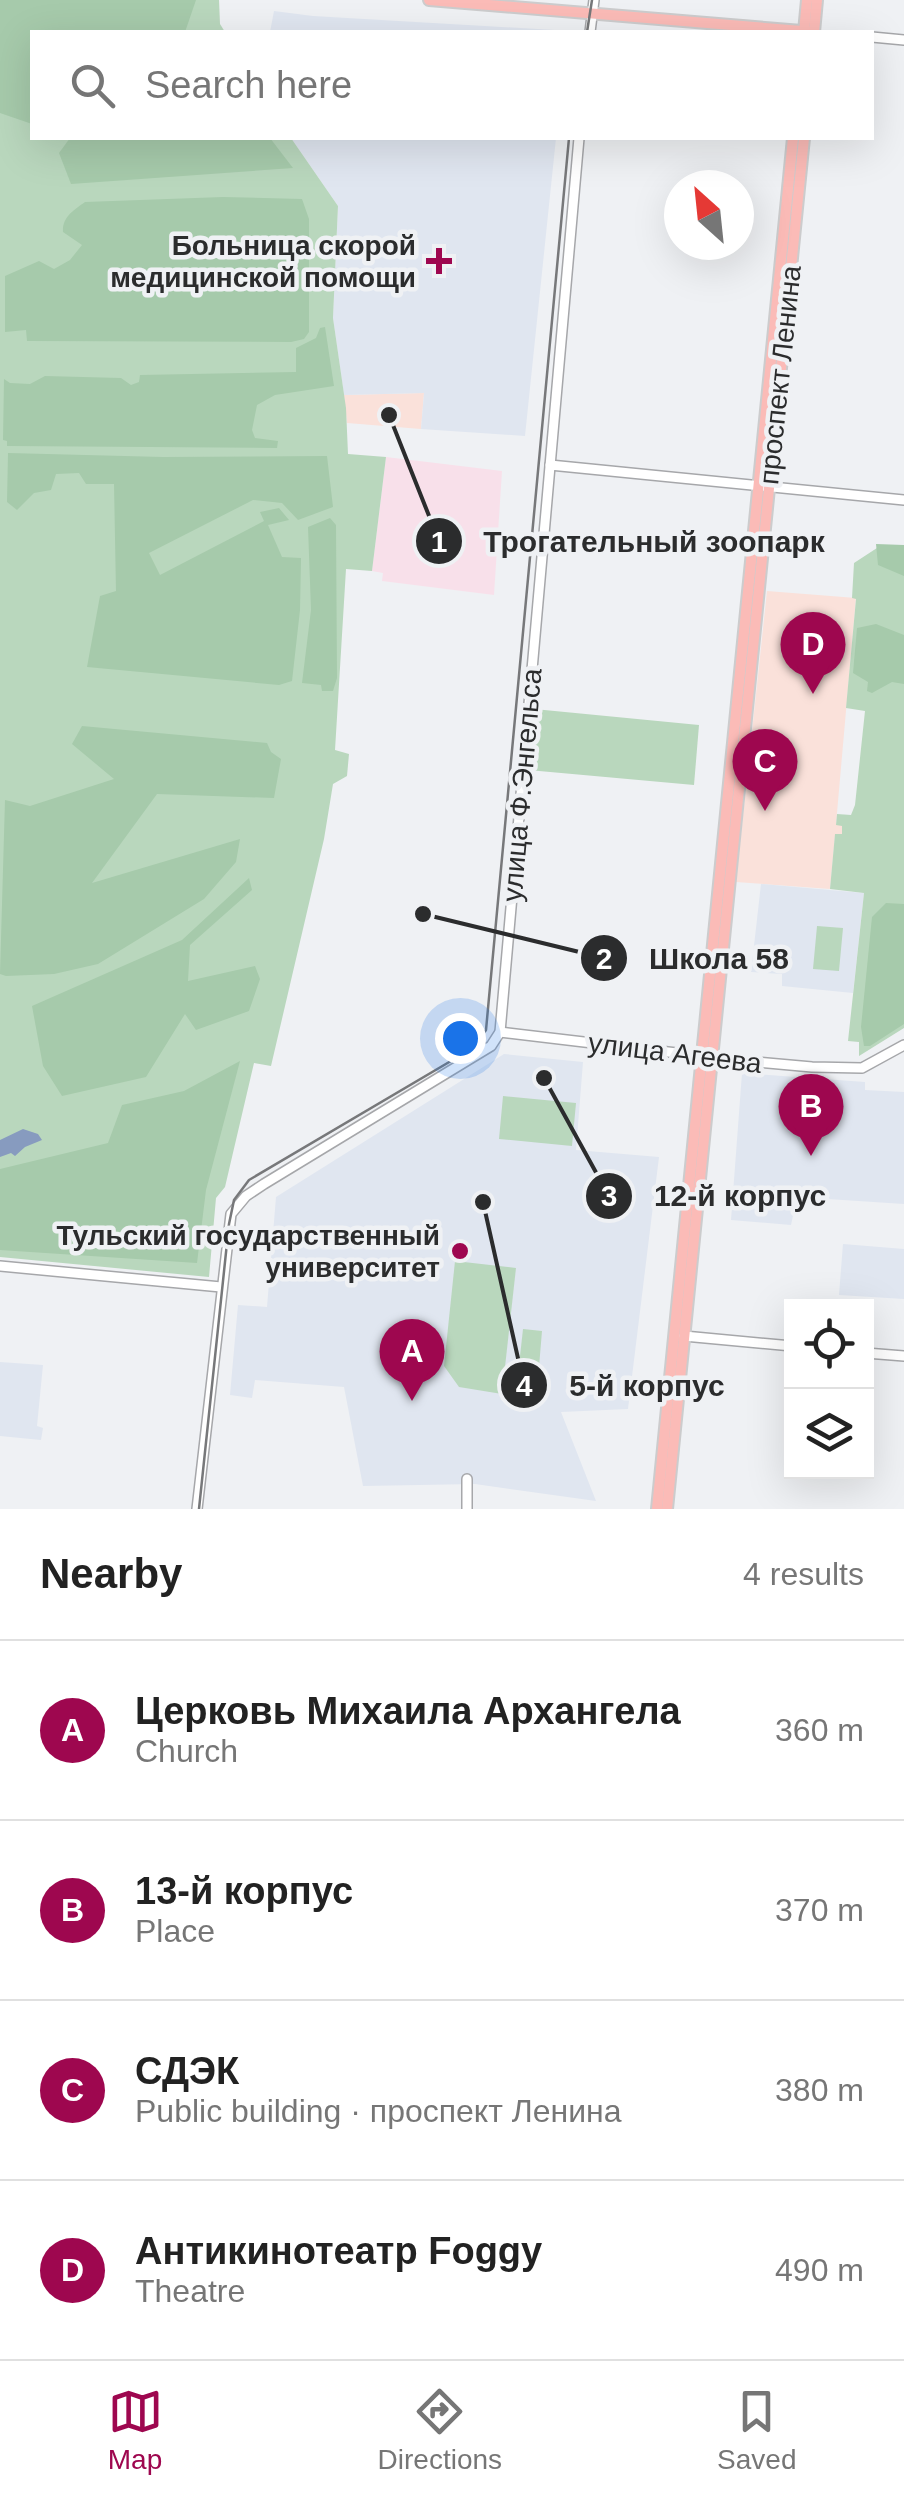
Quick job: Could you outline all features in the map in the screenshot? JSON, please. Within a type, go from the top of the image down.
[{"type":"main road","points":[[429,0],[780,30]]},
{"type":"main road","points":[[804,30],[807,0]]},
{"type":"main road","points":[[815,30],[817,0]]},
{"type":"main road","name":"проспект Ленина","points":[[764,487],[793,140]]},
{"type":"main road","name":"проспект Ленина","points":[[658,1509],[804,140]]},
{"type":"main road","name":"проспект Ленина","points":[[667,1509],[679,1335]]},
{"type":"street","points":[[590,30],[594,0]]},
{"type":"street","points":[[874,37],[904,40]]},
{"type":"street","name":"улица Ф.Энгельса","points":[[500,1032],[579,140]]},
{"type":"street","points":[[550,465],[904,500]]},
{"type":"street","points":[[197,1509],[228,1221],[246,1196],[492,1046],[500,1032]]},
{"type":"street","name":"улица Агеева","points":[[500,1032],[840,1070],[862,1068],[904,1045]]},
{"type":"street","points":[[0,1266],[221,1287]]},
{"type":"street","points":[[679,1335],[784,1345]]},
{"type":"street","points":[[874,1354],[904,1356]]},
{"type":"street","points":[[467,1479],[467,1509]]},
{"type":"shaded area","points":[[274,11],[555,30],[270,30]]},
{"type":"shaded area","name":"Больница скорой медицинской помощи","points":[[292,140],[556,140],[525,436],[421,429],[424,393],[344,395],[333,318],[338,206]]},
{"type":"shaded area","points":[[424,393],[421,429],[347,423],[344,395]]},
{"type":"shaded area","points":[[386,457],[502,471],[494,595],[382,581],[383,573],[372,571]]},
{"type":"shaded area","points":[[767,591],[856,598],[836,824],[842,825],[842,835],[835,835],[830,889],[736,882]]},
{"type":"shaded area","points":[[761,884],[864,893],[853,993],[782,986],[782,974],[751,972]]},
{"type":"shaded area","name":"Тульский государственный университет","points":[[504,1054],[583,1062],[576,1150],[659,1157],[628,1409],[561,1412],[596,1501],[475,1484],[363,1486],[344,1387],[255,1380],[252,1398],[230,1395],[238,1305],[267,1307],[276,1197]]},
{"type":"shaded area","points":[[742,1073],[865,1082],[865,1090],[904,1092],[904,1204],[797,1197],[791,1225],[731,1220]]},
{"type":"shaded area","points":[[843,1244],[904,1249],[904,1299],[839,1295]]},
{"type":"shaded area","points":[[0,1362],[43,1365],[37,1426],[43,1428],[41,1440],[0,1436]]},
{"type":"green space","points":[[0,0],[219,0],[224,30],[30,30],[30,140],[292,140],[338,206],[333,318],[346,408],[348,454],[386,457],[372,571],[346,569],[335,750],[349,754],[347,776],[333,784],[324,839],[271,1066],[254,1063],[225,1187],[216,1198],[209,1277],[0,1257]]},
{"type":"green space","points":[[0,0],[196,0],[186,30],[30,30],[30,123],[0,113]]},
{"type":"green space","points":[[69,140],[272,140],[293,168],[71,184],[59,153]]},
{"type":"green space","points":[[223,197],[302,199],[309,219],[309,332],[304,339],[27,341],[26,330],[5,332],[5,276],[39,261],[54,269],[70,260],[82,245],[63,232],[64,222],[85,202]]},
{"type":"green space","points":[[325,327],[334,386],[275,395],[257,405],[252,430],[255,438],[278,441],[277,448],[7,446],[3,440],[4,379],[30,384],[45,376],[121,378],[131,385],[139,382],[140,375],[296,372],[296,348],[316,338],[320,328]]},
{"type":"green space","points":[[8,453],[327,456],[333,507],[298,520],[282,503],[253,500],[149,553],[160,575],[264,521],[260,512],[279,508],[289,520],[268,525],[282,557],[301,558],[292,681],[279,685],[87,667],[100,596],[116,591],[114,484],[86,484],[79,473],[56,474],[51,490],[34,493],[17,510],[7,502]]},
{"type":"green space","points":[[330,518],[336,525],[337,678],[333,691],[322,691],[321,685],[302,683],[311,610],[308,527]]},
{"type":"green space","points":[[876,544],[904,545],[904,576],[878,565]]},
{"type":"green space","points":[[877,548],[904,553],[904,1028],[859,1056],[859,1042],[848,1041],[864,893],[830,889],[835,834],[842,834],[842,826],[836,825],[837,814],[851,815],[855,805],[865,711],[846,708],[856,599],[852,598],[854,563]]},
{"type":"green space","points":[[876,624],[904,635],[904,684],[892,682],[872,693],[867,691],[868,682],[853,673],[857,628]]},
{"type":"green space","points":[[534,709],[699,725],[694,785],[528,770]]},
{"type":"green space","points":[[82,726],[267,743],[281,759],[274,798],[157,794],[92,883],[240,839],[236,862],[204,899],[98,964],[54,974],[6,976],[0,974],[5,800],[30,806],[114,779],[72,744]]},
{"type":"green space","points":[[249,878],[252,890],[190,945],[188,981],[255,966],[260,979],[249,1011],[196,1030],[185,1014],[146,1077],[62,1096],[43,1066],[32,1006],[182,940]]},
{"type":"green space","points":[[886,903],[904,904],[904,1024],[864,1046],[861,1027],[872,917]]},
{"type":"green space","points":[[817,926],[843,928],[839,971],[813,969]]},
{"type":"green space","points":[[240,1061],[206,1190],[197,1263],[0,1250],[0,1169],[108,1143],[122,1105],[184,1091]]},
{"type":"green space","points":[[503,1096],[576,1103],[572,1146],[499,1139]]},
{"type":"green space","points":[[455,1261],[516,1268],[502,1394],[459,1387],[444,1366]]},
{"type":"green space","points":[[523,1329],[542,1331],[539,1367],[519,1365]]},
{"type":"water","points":[[23,1129],[38,1134],[42,1140],[15,1156],[11,1153],[0,1157],[0,1140]]},
{"type":"tram line","points":[[587,30],[592,0]]},
{"type":"tram line","points":[[199,1509],[234,1200],[249,1180],[473,1048],[486,1030],[569,140]]},
{"type":"place","name":"Больница скорой медицинской помощи","points":[[439,261]]},
{"type":"place","name":"Трогательный зоопарк","points":[[389,415]]},
{"type":"place","name":"Антикинотеатр Foggy","points":[[813,694]]},
{"type":"place","name":"СДЭК","points":[[765,811]]},
{"type":"place","name":"Школа 58","points":[[423,914]]},
{"type":"place","name":"12-й корпус","points":[[544,1078]]},
{"type":"place","name":"13-й корпус","points":[[811,1156]]},
{"type":"place","name":"5-й корпус","points":[[483,1202]]},
{"type":"place","name":"Тульский государственный университет","points":[[460,1251]]},
{"type":"place","name":"Церковь Михаила Архангела","points":[[412,1401]]}]
